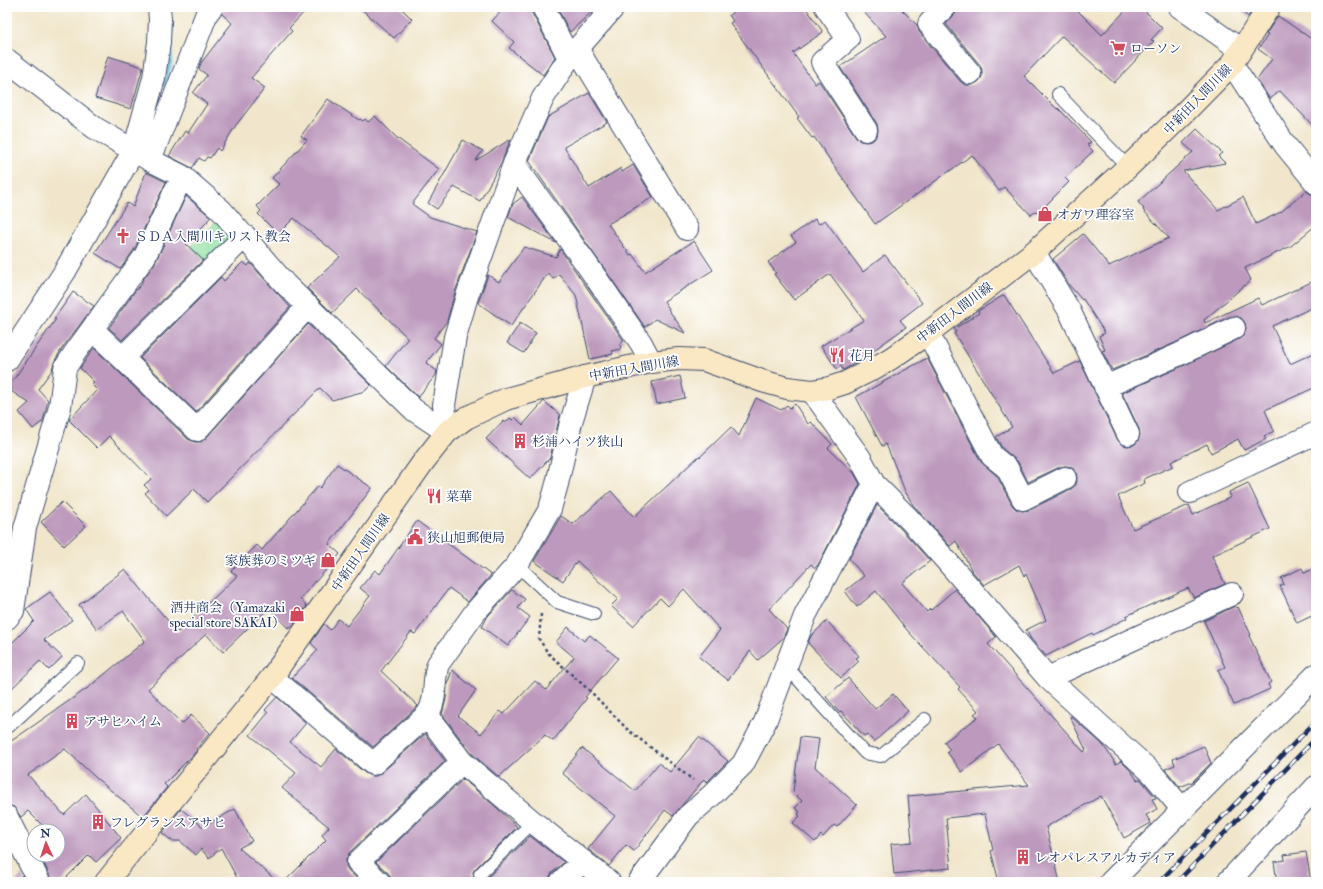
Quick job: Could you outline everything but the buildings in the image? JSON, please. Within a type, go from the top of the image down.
[{"type":"main road","name":"中新田入間川線","points":[[106,882],[272,677],[447,432],[466,418],[506,399],[585,377],[651,362],[679,359],[704,360],[762,381],[787,388],[812,391],[845,383],[890,359],[928,333],[1034,252],[1128,167],[1183,114],[1236,57],[1269,7]]},
{"type":"street","points":[[142,155],[159,42],[160,19],[158,7]]},
{"type":"street","points":[[7,360],[142,155],[207,13],[212,7]]},
{"type":"street","points":[[543,7],[687,229]]},
{"type":"street","points":[[447,432],[444,404],[455,337],[466,296],[514,164],[543,98],[573,54],[614,7]]},
{"type":"street","points":[[826,7],[848,39],[822,62],[866,130]]},
{"type":"street","points":[[945,7],[929,24],[970,73]]},
{"type":"street","points":[[1180,7],[1236,57],[1285,145],[1316,183]]},
{"type":"street","points":[[7,60],[95,128],[182,176],[221,210],[285,284],[414,410],[447,432]]},
{"type":"street","points":[[514,164],[641,343],[651,362]]},
{"type":"street","points":[[7,618],[13,611],[25,528],[60,407],[65,368],[145,256],[182,176]]},
{"type":"street","points":[[122,358],[245,236]]},
{"type":"street","points":[[1034,252],[1069,310],[1128,434]]},
{"type":"street","points":[[92,329],[197,430],[308,306]]},
{"type":"street","points":[[1105,387],[1234,328]]},
{"type":"street","points":[[928,333],[992,456],[1007,468],[1023,499],[1065,478]]},
{"type":"street","points":[[272,677],[373,764],[428,715],[434,700],[436,670],[438,664],[476,611],[517,565],[550,509],[557,484],[570,422],[585,377]]},
{"type":"street","points":[[812,391],[860,458],[874,484],[939,552],[1048,678],[1151,772],[1183,810]]},
{"type":"street","points":[[1190,492],[1316,433]]},
{"type":"street","points":[[639,882],[688,816],[712,795],[743,764],[765,722],[805,616],[874,484]]},
{"type":"street","points":[[1048,678],[1232,594]]},
{"type":"street","points":[[1110,882],[1316,675]]},
{"type":"street","points":[[428,715],[462,762],[533,822],[609,882]]},
{"type":"street","points":[[379,882],[358,862],[462,762]]},
{"type":"street","points":[[1228,882],[1316,788]]},
{"type":"street","points":[[7,817],[39,882]]},
{"type":"street","points":[[561,882],[583,861]]},
{"type":"lane","points":[[1058,94],[1128,167]]},
{"type":"lane","points":[[517,565],[557,602],[594,614]]},
{"type":"lane","points":[[7,728],[78,663]]},
{"type":"lane","points":[[786,666],[865,753],[880,756],[925,718]]},
{"type":"lane","points":[[480,874],[533,822]]},
{"type":"path","points":[[543,589],[539,639],[548,653],[591,692],[628,730],[712,795]]},
{"type":"green space","points":[[217,221],[231,234],[210,266],[191,247]]},
{"type":"waterway","points":[[163,83],[169,63],[170,24]]},
{"type":"waterway","points":[[7,376],[16,362]]},
{"type":"railway","points":[[1159,882],[1316,721]]},
{"type":"railway","points":[[1177,882],[1316,738]]},
{"type":"place","name":"ローソン","points":[[1118,48]]},
{"type":"place","name":"オガワ理容室","points":[[1045,214]]},
{"type":"place","name":"ＳＤＡ入間川キリスト教会","points":[[123,236]]},
{"type":"place","name":"花月","points":[[837,355]]},
{"type":"place","name":"杉浦ハイツ狭山","points":[[520,441]]},
{"type":"place","name":"菜華","points":[[434,496]]},
{"type":"place","name":"狭山旭郵便局","points":[[415,537]]},
{"type":"place","name":"家族葬のミツギ","points":[[328,560]]},
{"type":"place","name":"酒井商会（Yamazaki special store SAKAI）","points":[[297,614]]},
{"type":"place","name":"アサヒハイム","points":[[72,721]]},
{"type":"place","name":"フレグランスアサヒ","points":[[98,822]]},
{"type":"place","name":"レオパレスアルカディア","points":[[1023,857]]}]
